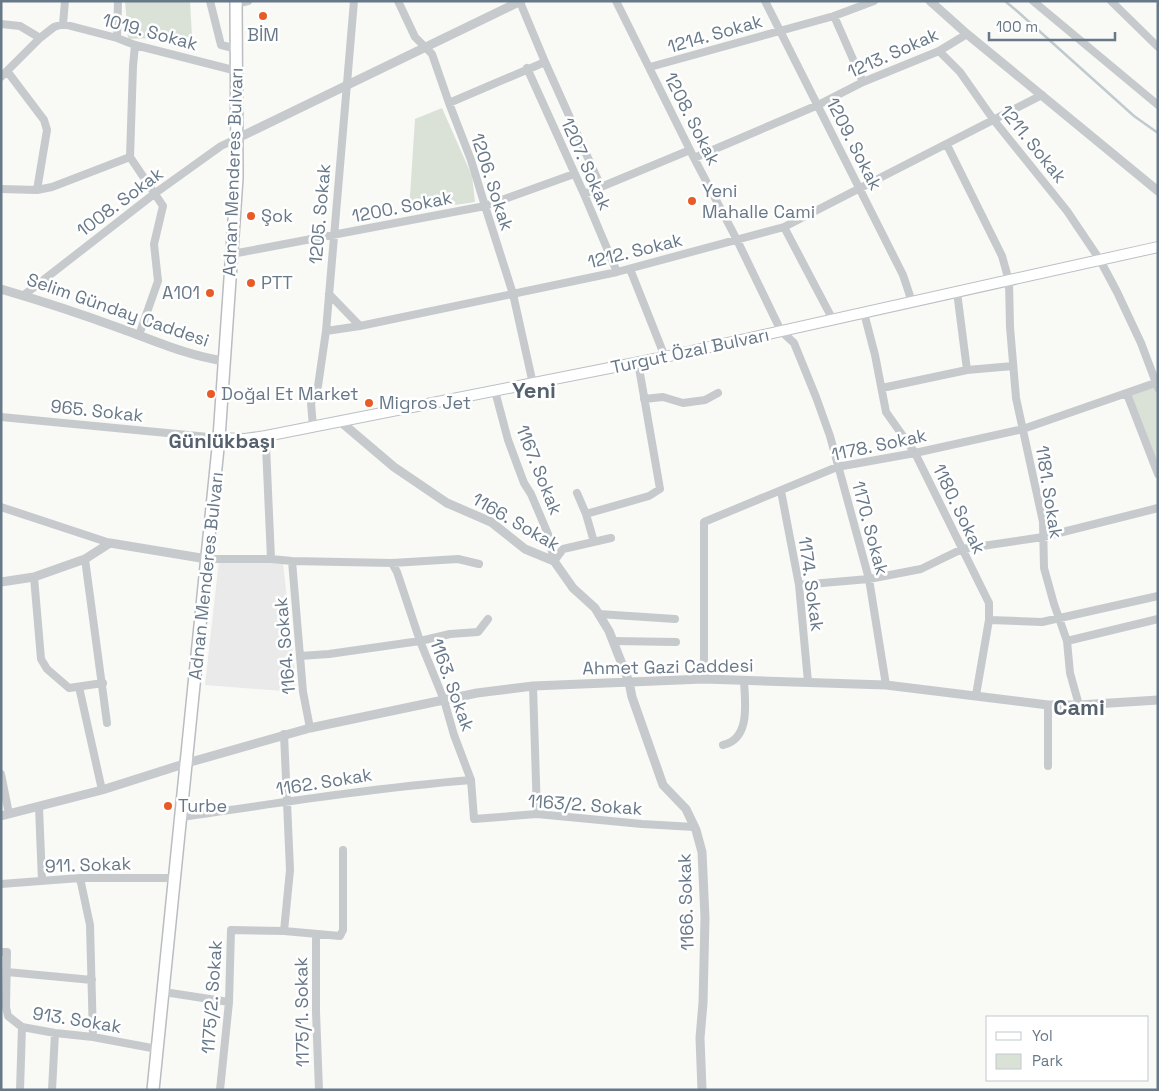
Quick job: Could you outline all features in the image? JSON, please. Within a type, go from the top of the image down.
[{"type":"main road","name":"Adnan Menderes Bulvarı","points":[[153,1090],[176,878],[219,438],[238,138],[236,3]]},
{"type":"main road","name":"Turgut Özal Bulvarı","points":[[219,438],[245,439],[341,422],[665,358],[1158,247]]},
{"type":"street","points":[[37,190],[47,130],[44,120],[4,74],[40,38],[54,27],[63,24],[65,1]]},
{"type":"street","points":[[117,38],[118,1]]},
{"type":"street","points":[[210,1],[221,44],[237,49]]},
{"type":"street","points":[[236,3],[248,1]]},
{"type":"street","name":"1205. Sokak","points":[[313,427],[311,403],[318,386],[326,331],[354,1]]},
{"type":"street","name":"1206. Sokak","points":[[398,1],[415,37],[432,54],[472,160],[484,206],[513,294],[532,384]]},
{"type":"street","points":[[238,138],[521,1]]},
{"type":"street","name":"1207. Sokak","points":[[521,1],[545,62],[601,187]]},
{"type":"street","name":"1208. Sokak","points":[[616,1],[737,240],[781,332]]},
{"type":"street","name":"1209. Sokak","points":[[765,1],[903,276],[912,302]]},
{"type":"street","name":"1214. Sokak","points":[[650,67],[834,16],[874,1]]},
{"type":"street","points":[[930,1],[967,34],[1158,191]]},
{"type":"street","points":[[1033,1],[1158,105]]},
{"type":"street","points":[[1111,1],[1158,47]]},
{"type":"street","points":[[834,16],[863,82]]},
{"type":"street","points":[[1,24],[20,26],[40,38]]},
{"type":"street","name":"1019. Sokak","points":[[63,24],[237,71]]},
{"type":"street","name":"1213. Sokak","points":[[694,158],[818,105],[863,82],[939,51],[967,34]]},
{"type":"street","points":[[135,45],[130,157],[163,206],[154,244],[158,281],[139,335]]},
{"type":"street","name":"1211. Sokak","points":[[939,51],[960,72],[993,119],[1068,211],[1100,260],[1117,292],[1141,343],[1157,384]]},
{"type":"street","points":[[449,103],[527,68],[545,62]]},
{"type":"street","name":"1207. Sokak","points":[[527,68],[617,272]]},
{"type":"street","name":"1212. Sokak","points":[[326,331],[360,326],[617,272],[784,227],[1042,95]]},
{"type":"street","name":"1008. Sokak","points":[[24,295],[154,194],[221,146],[238,138]]},
{"type":"street","name":"1181. Sokak","points":[[947,144],[1002,256],[1009,280],[1010,327],[1016,398],[1043,522],[1044,568],[1067,641],[1070,673],[1079,705]]},
{"type":"street","points":[[584,194],[690,150]]},
{"type":"street","points":[[1,189],[37,190],[52,188],[130,157]]},
{"type":"street","name":"1200. Sokak","points":[[232,254],[484,206],[574,174]]},
{"type":"street","points":[[784,227],[833,320]]},
{"type":"street","points":[[630,269],[665,358]]},
{"type":"street","name":"Selim Günday Caddesi","points":[[1,289],[55,304],[182,351],[224,361]]},
{"type":"street","points":[[957,292],[968,370]]},
{"type":"street","points":[[329,294],[360,326]]},
{"type":"street","name":"1180. Sokak","points":[[864,313],[875,355],[886,412],[915,453],[989,603],[989,620],[976,695]]},
{"type":"street","name":"1170. Sokak","points":[[781,332],[794,343],[830,436],[869,579],[886,685]]},
{"type":"street","points":[[586,514],[649,496],[660,489],[638,362]]},
{"type":"street","points":[[882,388],[968,370],[1013,366]]},
{"type":"street","name":"1178. Sokak","points":[[704,680],[704,522],[837,467],[915,453],[1023,429],[1157,384]]},
{"type":"street","name":"1167. Sokak","points":[[495,391],[508,440],[524,483],[531,494],[548,534],[554,561]]},
{"type":"street","points":[[644,399],[663,397],[683,403],[705,400],[718,393]]},
{"type":"street","points":[[1127,394],[1158,474]]},
{"type":"street","name":"965. Sokak","points":[[1,417],[219,438]]},
{"type":"street","name":"1166. Sokak","points":[[341,422],[394,467],[447,503],[491,522],[525,549],[554,561],[573,588],[599,614],[613,642],[629,682],[632,697],[663,785],[686,809],[702,852],[705,918],[703,1003],[700,1038],[702,1090]]},
{"type":"street","points":[[266,446],[271,559]]},
{"type":"street","name":"1174. Sokak","points":[[781,491],[799,585],[808,682]]},
{"type":"street","points":[[577,493],[586,514],[594,542]]},
{"type":"street","points":[[1,507],[110,542],[207,559],[392,563],[458,559],[479,564]]},
{"type":"street","points":[[799,585],[869,579],[921,569],[962,549],[1043,537],[1158,508]]},
{"type":"street","points":[[554,561],[563,549],[611,538]]},
{"type":"street","points":[[1,582],[34,577],[85,559],[110,542]]},
{"type":"street","points":[[85,559],[108,723]]},
{"type":"street","name":"1164. Sokak","points":[[292,561],[303,692],[310,728]]},
{"type":"street","name":"1163. Sokak","points":[[392,563],[398,572],[420,641],[444,700],[454,735],[471,780],[474,819]]},
{"type":"street","points":[[34,577],[41,660],[47,669],[68,688],[103,683]]},
{"type":"street","points":[[989,620],[1042,622],[1158,596]]},
{"type":"street","points":[[599,614],[674,619]]},
{"type":"street","points":[[300,656],[329,654],[420,641],[450,634],[478,632],[488,619]]},
{"type":"street","points":[[1067,641],[1158,619]]},
{"type":"street","points":[[613,642],[676,642]]},
{"type":"street","name":"Ahmet Gazi Caddesi","points":[[5,815],[102,790],[284,734],[477,693],[533,686],[704,680],[808,682],[886,685],[1048,705],[1158,700]]},
{"type":"street","points":[[723,746],[735,740],[741,732],[745,710],[744,681]]},
{"type":"street","points":[[533,686],[537,814]]},
{"type":"street","points":[[79,687],[102,790]]},
{"type":"street","points":[[1048,705],[1048,766]]},
{"type":"street","points":[[284,734],[290,870],[284,931]]},
{"type":"street","points":[[1,774],[5,815]]},
{"type":"street","name":"1162. Sokak","points":[[182,817],[377,789],[471,780]]},
{"type":"street","points":[[39,807],[42,881]]},
{"type":"street","name":"1163/2. Sokak","points":[[474,819],[537,814],[694,827]]},
{"type":"street","name":"1175/2. Sokak","points":[[220,1090],[229,1002],[231,930],[284,931],[340,936],[342,930],[342,850]]},
{"type":"street","points":[[80,878],[90,925],[93,1036]]},
{"type":"street","name":"911. Sokak","points":[[1,884],[80,878],[176,878]]},
{"type":"street","name":"1175/1. Sokak","points":[[316,934],[319,1090]]},
{"type":"street","name":"913. Sokak","points":[[1,952],[7,952],[6,1008],[8,1016],[22,1026],[55,1033],[93,1036],[157,1049]]},
{"type":"street","points":[[7,972],[92,980]]},
{"type":"street","points":[[164,992],[229,1002]]},
{"type":"street","points":[[20,1090],[22,1026]]},
{"type":"street","points":[[52,1090],[55,1033]]},
{"type":"shaded area","points":[[219,561],[283,563],[297,692],[205,685]]},
{"type":"green space","points":[[125,1],[190,1],[192,37],[128,39]]},
{"type":"green space","points":[[442,108],[472,176],[475,202],[409,212],[415,119]]},
{"type":"green space","points":[[1156,383],[1158,388],[1158,474],[1127,394]]},
{"type":"waterway","points":[[1005,1],[1134,116],[1158,133]]},
{"type":"place","name":"BİM","points":[[263,16]]},
{"type":"place","name":"Yeni Mahalle Cami","points":[[692,201]]},
{"type":"place","name":"Şok","points":[[251,216]]},
{"type":"place","name":"PTT","points":[[251,283]]},
{"type":"place","name":"A101","points":[[210,293]]},
{"type":"place","name":"Doğal Et Market","points":[[211,394]]},
{"type":"place","name":"Migros Jet","points":[[369,403]]},
{"type":"place","name":"Turbe","points":[[168,806]]},
{"type":"district","name":"Yeni","points":[[534,390]]},
{"type":"district","name":"Günlükbaşı","points":[[222,441]]},
{"type":"district","name":"Cami","points":[[1079,707]]}]
